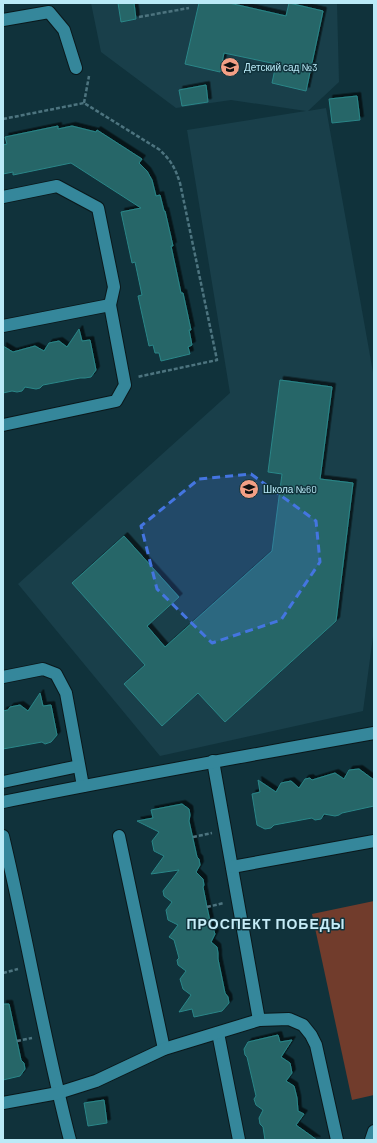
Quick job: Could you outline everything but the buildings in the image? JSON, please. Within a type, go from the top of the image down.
[{"type":"lane","points":[[3,20],[49,12],[64,30],[76,68]]},
{"type":"lane","points":[[3,197],[57,186],[98,208],[114,287],[110,305],[125,385],[116,401],[3,425]]},
{"type":"lane","points":[[3,326],[110,305]]},
{"type":"lane","points":[[3,677],[43,669],[56,674],[66,693],[83,786]]},
{"type":"lane","points":[[3,802],[213,761],[374,733]]},
{"type":"lane","points":[[213,761],[259,1020]]},
{"type":"lane","points":[[3,782],[79,766]]},
{"type":"lane","points":[[3,836],[58,1093],[70,1140]]},
{"type":"lane","points":[[119,836],[164,1049]]},
{"type":"lane","points":[[232,867],[374,841]]},
{"type":"lane","points":[[3,1103],[58,1093],[96,1081],[164,1049],[259,1020],[289,1019],[303,1025],[311,1035],[316,1045],[337,1140]]},
{"type":"lane","points":[[218,1033],[239,1140]]},
{"type":"lane","points":[[371,1140],[374,1132]]},
{"type":"path","points":[[139,18],[189,8]]},
{"type":"path","points":[[76,68],[89,74],[84,103]]},
{"type":"path","points":[[3,119],[84,103],[160,150],[170,160],[175,170],[180,183],[217,360],[124,380]]},
{"type":"path","points":[[193,837],[226,830]]},
{"type":"highlighted area","points":[[251,474],[316,521],[320,562],[281,620],[212,643],[157,589],[141,526],[199,479]]},
{"type":"shaded area","name":"Школа №60","points":[[91,3],[337,3],[339,82],[308,111],[326,108],[374,378],[374,629],[363,711],[160,756],[18,584],[230,393],[187,130],[306,111],[231,100],[176,108],[101,52]]},
{"type":"shaded area","points":[[374,901],[374,1095],[352,1100],[312,914]]},
{"type":"place","name":"Детский сад №3","points":[[230,67]]},
{"type":"place","name":"Школа №60","points":[[249,489]]},
{"type":"district","name":"ПРОСПЕКТ ПОБЕДЫ","points":[[266,923]]}]
